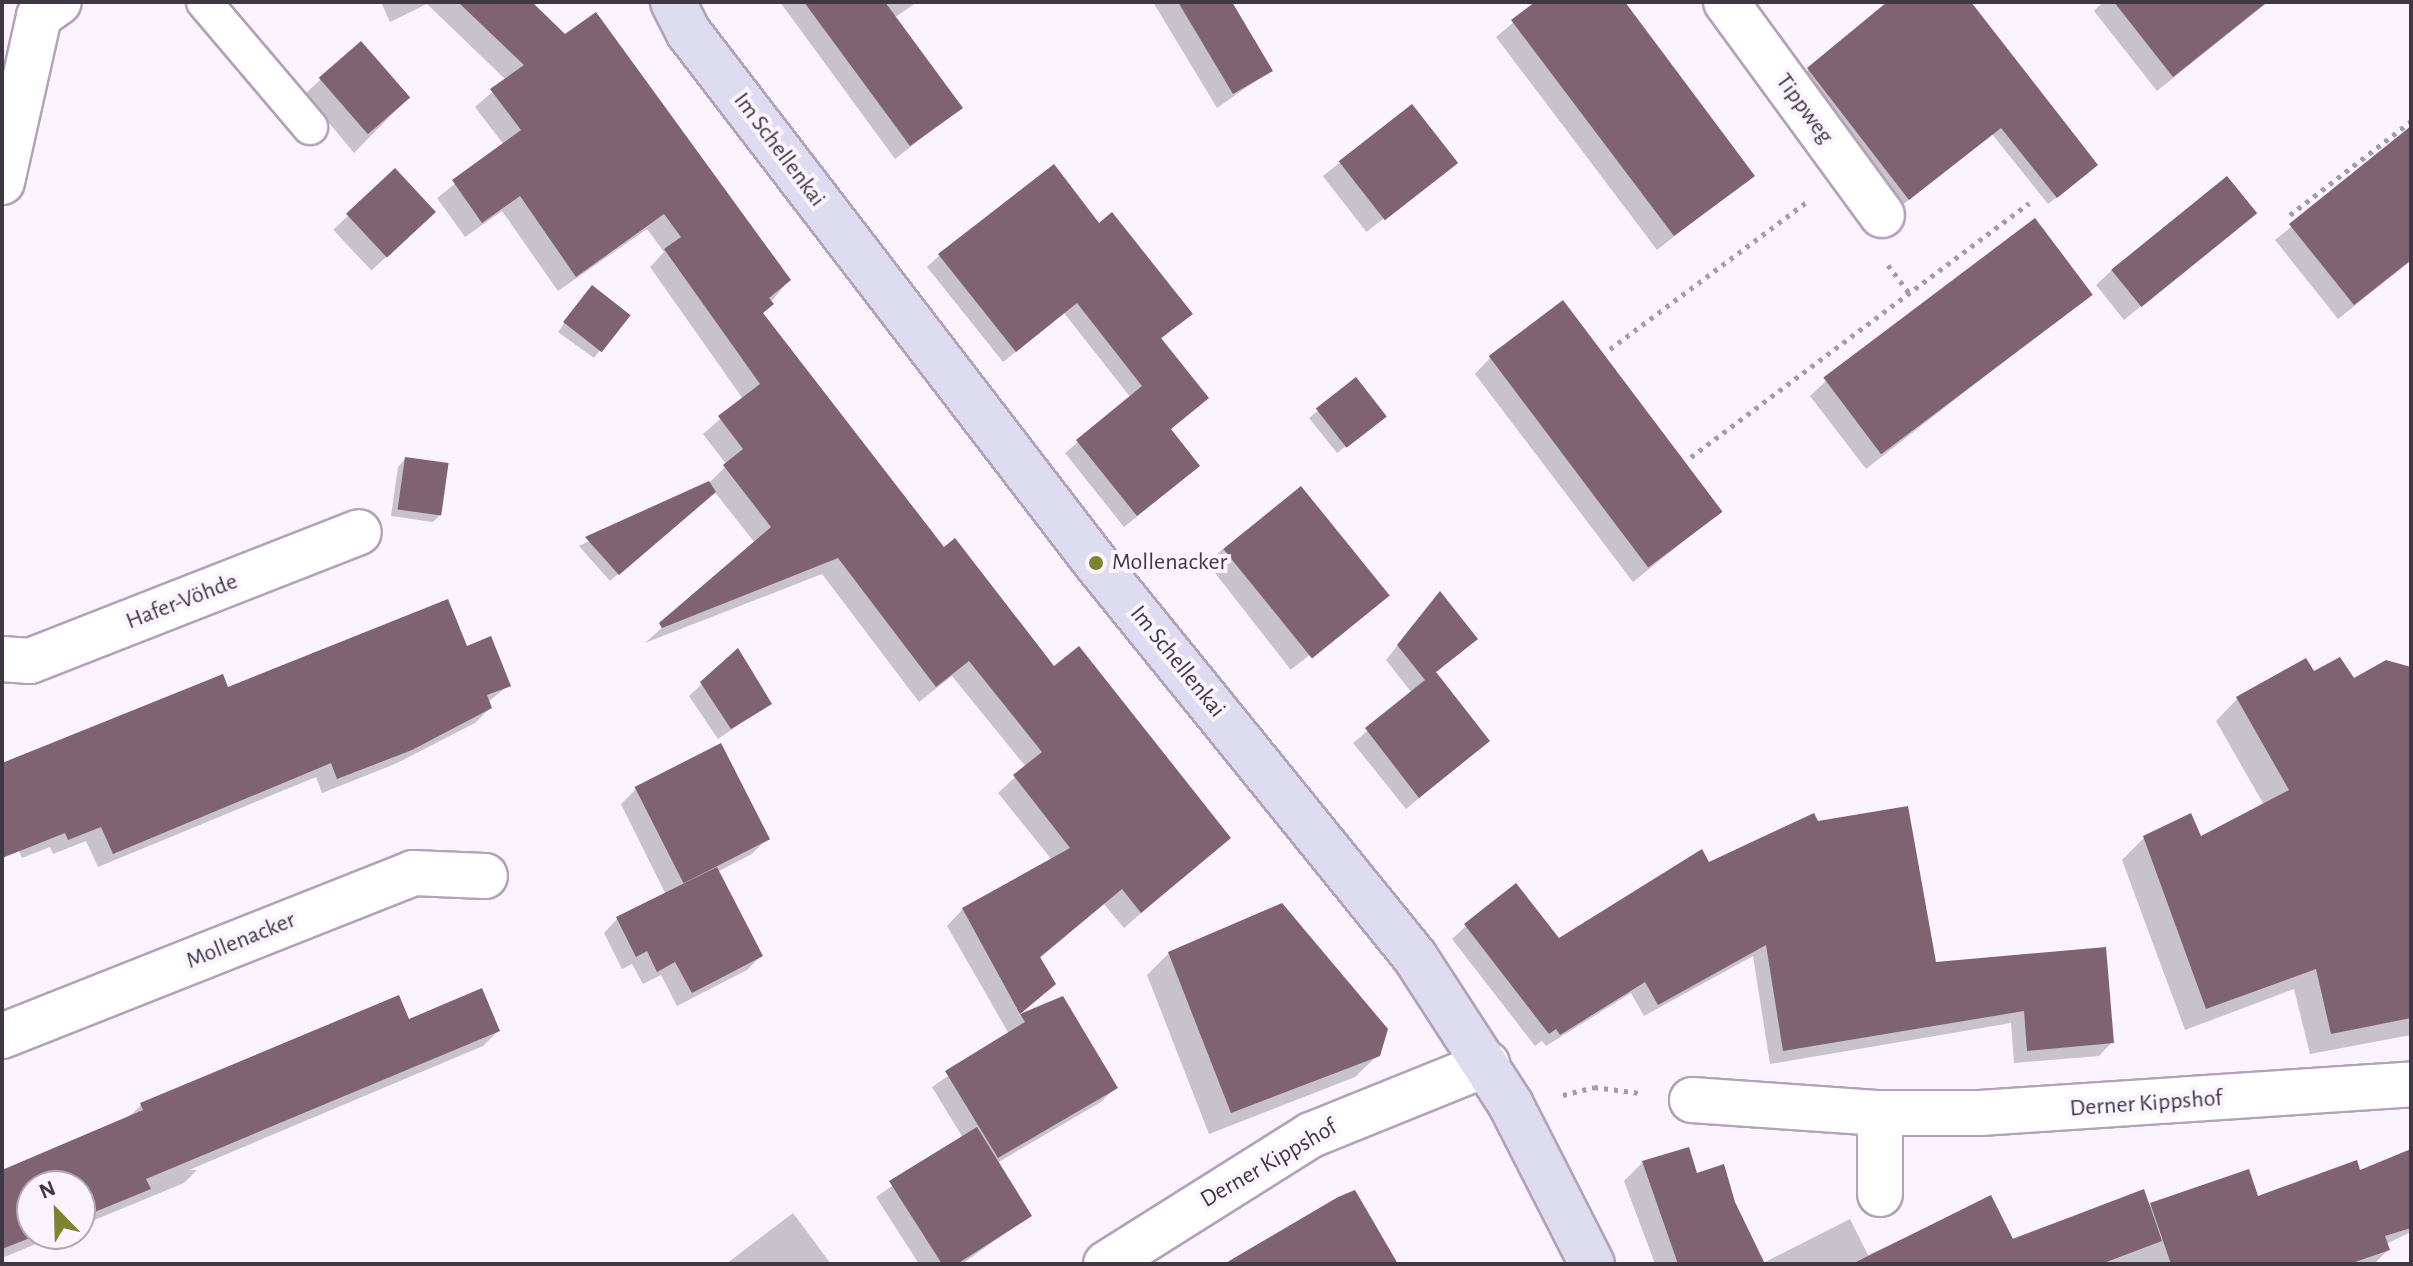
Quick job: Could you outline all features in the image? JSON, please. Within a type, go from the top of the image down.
[{"type":"street","points":[[2,182],[39,16],[59,2]]},
{"type":"street","name":"Im Schellenkai","points":[[673,2],[689,33],[1087,551],[1415,957],[1511,1105],[1592,1264]]},
{"type":"street","name":"Tippweg","points":[[1726,2],[1882,215]]},
{"type":"street","name":"Hafer-Vöhde","points":[[2,659],[30,661],[359,532]]},
{"type":"street","name":"Mollenacker","points":[[2,1036],[413,873],[485,876]]},
{"type":"street","name":"Derner Kippshof","points":[[1106,1264],[1311,1135],[1487,1064]]},
{"type":"street","name":"Derner Kippshof","points":[[1692,1100],[1880,1113],[2078,1109],[2411,1084]]},
{"type":"street","points":[[1880,1113],[1880,1194]]},
{"type":"lane","points":[[204,2],[310,127]]},
{"type":"path","points":[[2290,215],[2411,121]]},
{"type":"path","points":[[1610,349],[1849,170]]},
{"type":"path","points":[[1691,457],[2029,203]]},
{"type":"path","points":[[1511,1105],[1594,1087],[1692,1100]]},
{"type":"building","points":[[458,2],[532,2],[565,34],[596,12],[791,280],[769,298],[774,304],[763,313],[944,547],[955,538],[1054,666],[1079,646],[1231,838],[1141,913],[1122,889],[1040,957],[1056,984],[1020,1014],[962,908],[1070,848],[1013,775],[1042,752],[969,661],[936,687],[838,558],[662,628],[659,623],[771,527],[723,465],[743,449],[718,416],[760,384],[664,249],[681,237],[664,214],[576,277],[520,196],[482,223],[452,180],[521,130],[490,89],[524,65]]},
{"type":"building","points":[[804,2],[885,2],[963,108],[910,146]]},
{"type":"building","points":[[1178,2],[1232,2],[1273,71],[1233,94]]},
{"type":"building","points":[[1535,2],[1625,2],[1755,176],[1674,236],[1511,20]]},
{"type":"building","points":[[1887,2],[1971,2],[2098,165],[2057,198],[2001,128],[1909,200],[1807,68]]},
{"type":"building","points":[[2114,2],[2267,2],[2173,77]]},
{"type":"building","points":[[361,41],[410,98],[368,134],[319,78]]},
{"type":"building","points":[[1412,104],[1458,163],[1385,220],[1339,161]]},
{"type":"building","points":[[2411,126],[2411,260],[2354,305],[2289,224]]},
{"type":"building","points":[[1054,164],[1099,223],[1112,212],[1193,314],[1161,338],[1209,398],[1171,429],[1200,466],[1137,516],[1076,440],[1142,386],[1077,303],[1016,352],[938,254]]},
{"type":"building","points":[[395,168],[436,212],[387,258],[346,214]]},
{"type":"building","points":[[2227,176],[2257,213],[2141,307],[2111,270]]},
{"type":"building","points":[[2035,218],[2093,295],[1881,454],[1823,377]]},
{"type":"building","points":[[592,285],[631,315],[602,352],[563,322]]},
{"type":"building","points":[[1563,300],[1722,512],[1648,568],[1489,356]]},
{"type":"building","points":[[1356,377],[1387,416],[1347,448],[1316,408]]},
{"type":"building","points":[[405,457],[449,463],[441,516],[398,509]]},
{"type":"building","points":[[709,481],[716,492],[619,575],[585,537]]},
{"type":"building","points":[[1301,486],[1390,596],[1312,659],[1223,549]]},
{"type":"building","points":[[1440,591],[1478,639],[1436,672],[1490,741],[1419,798],[1365,728],[1425,680],[1397,645]]},
{"type":"building","points":[[448,599],[467,646],[491,636],[511,686],[487,695],[492,708],[412,750],[337,779],[331,763],[113,854],[101,827],[68,840],[65,833],[2,858],[2,763],[223,674],[228,687]]},
{"type":"building","points":[[738,648],[772,704],[731,729],[700,682]]},
{"type":"building","points":[[2340,657],[2354,678],[2386,660],[2411,667],[2411,1018],[2331,1034],[2316,969],[2206,1009],[2143,836],[2191,813],[2201,836],[2289,790],[2236,697],[2306,658],[2314,671]]},
{"type":"building","points":[[721,743],[770,839],[684,883],[635,787]]},
{"type":"building","points":[[1908,806],[1936,962],[2106,947],[2114,1043],[2027,1051],[2024,1011],[1783,1051],[1766,945],[1658,1005],[1645,982],[1560,1035],[1556,1029],[1549,1034],[1464,924],[1516,883],[1559,938],[1702,849],[1709,862],[1814,813],[1818,821]]},
{"type":"building","points":[[717,867],[763,956],[692,993],[675,962],[657,972],[647,951],[636,957],[616,917]]},
{"type":"building","points":[[1282,903],[1388,1029],[1380,1056],[1231,1113],[1168,952]]},
{"type":"building","points":[[482,988],[500,1031],[146,1179],[151,1189],[96,1211],[96,1170],[16,1170],[16,1243],[2,1249],[2,1170],[143,1110],[140,1103],[399,995],[409,1019]]},
{"type":"building","points":[[1063,996],[1118,1088],[998,1158],[945,1071],[1025,1022],[1020,1014]]},
{"type":"building","points":[[977,1127],[1032,1216],[957,1264],[942,1264],[889,1181]]},
{"type":"building","points":[[1689,1147],[1697,1173],[1724,1164],[1735,1202],[1765,1264],[1678,1264],[1642,1161]]},
{"type":"building","points":[[2411,1149],[2411,1228],[2385,1236],[2390,1250],[2349,1264],[2171,1264],[2150,1203],[2249,1169],[2258,1196],[2357,1160],[2360,1170]]},
{"type":"building","points":[[2144,1189],[2162,1241],[2101,1264],[1852,1264],[1991,1195],[2013,1239]]},
{"type":"building","points":[[1355,1190],[1398,1264],[1224,1264],[1338,1197]]},
{"type":"place","name":"Mollenacker","points":[[1096,563]]}]
